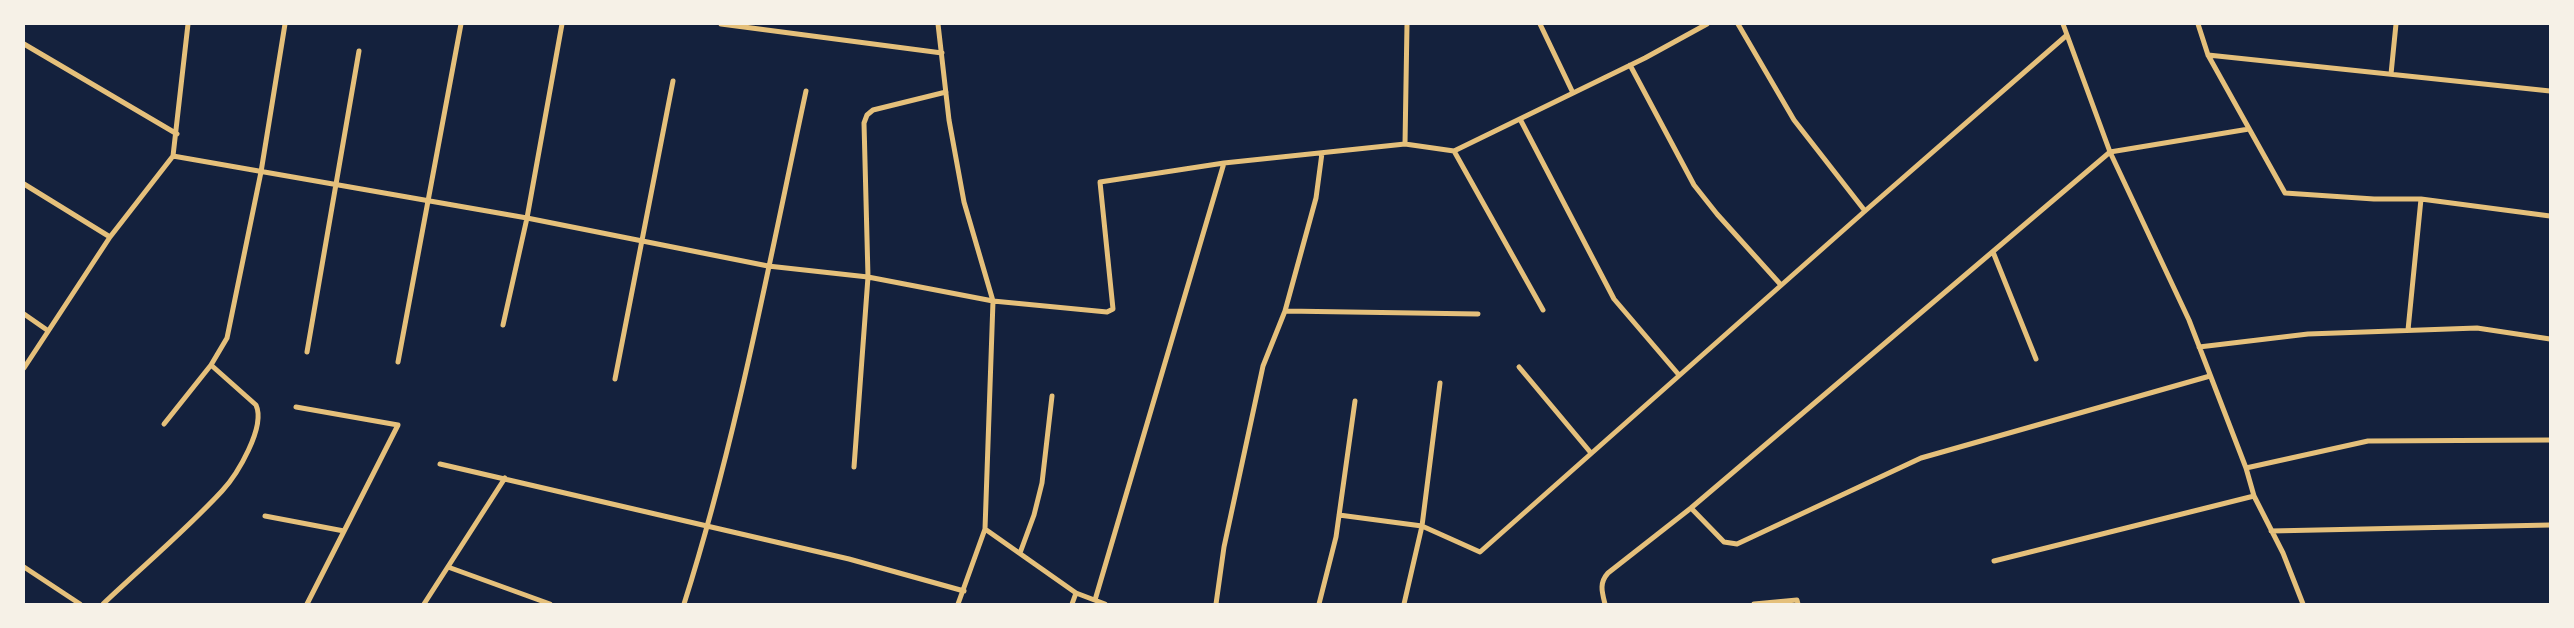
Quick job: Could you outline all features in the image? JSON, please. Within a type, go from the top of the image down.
[{"type":"street","points":[[24,368],[47,330],[110,237],[173,156],[188,24]]},
{"type":"street","points":[[164,424],[211,365],[227,338],[261,172],[285,24]]},
{"type":"street","points":[[398,362],[461,24]]},
{"type":"street","points":[[503,325],[527,218],[562,24]]},
{"type":"street","points":[[721,24],[942,53]]},
{"type":"street","points":[[938,24],[946,92],[964,202],[993,301],[985,529],[958,604]]},
{"type":"street","points":[[1405,144],[1408,24]]},
{"type":"street","points":[[1540,24],[1573,93]]},
{"type":"street","points":[[173,156],[527,218],[768,266],[868,277],[993,301],[1107,312],[1113,309],[1100,182],[1224,163],[1405,144],[1454,151],[1630,65],[1707,24]]},
{"type":"street","points":[[1738,24],[1794,120],[1865,211]]},
{"type":"street","points":[[2063,24],[2110,152],[2189,320],[2246,468],[2254,496],[2283,553],[2301,604]]},
{"type":"street","points":[[2198,24],[2208,55],[2285,193],[2374,199],[2421,199],[2550,216]]},
{"type":"street","points":[[2391,74],[2396,24]]},
{"type":"street","points":[[1339,515],[1422,526],[1480,552],[2067,35]]},
{"type":"street","points":[[24,44],[177,134]]},
{"type":"street","points":[[307,352],[359,51]]},
{"type":"street","points":[[2208,55],[2550,90]]},
{"type":"street","points":[[1630,65],[1694,185],[1716,214],[1781,285]]},
{"type":"street","points":[[615,379],[673,80]]},
{"type":"street","points":[[684,604],[708,527],[806,91]]},
{"type":"street","points":[[854,467],[868,277],[863,131],[867,115],[882,107],[946,92]]},
{"type":"street","points":[[1520,118],[1614,299],[1679,376]]},
{"type":"street","points":[[1605,604],[1602,580],[1608,573],[1691,508],[2110,152],[2250,129]]},
{"type":"street","points":[[1454,151],[1543,310]]},
{"type":"street","points":[[1216,604],[1224,547],[1263,366],[1285,311],[1316,198],[1322,153]]},
{"type":"street","points":[[1095,600],[1224,163]]},
{"type":"street","points":[[24,184],[110,237]]},
{"type":"street","points":[[2408,330],[2421,199]]},
{"type":"street","points":[[1993,252],[2036,359]]},
{"type":"street","points":[[1285,311],[1478,314]]},
{"type":"street","points":[[24,314],[47,330]]},
{"type":"street","points":[[2199,347],[2308,334],[2477,328],[2550,339]]},
{"type":"street","points":[[103,604],[223,490],[249,448],[259,421],[256,405],[211,365]]},
{"type":"street","points":[[1519,367],[1591,453]]},
{"type":"street","points":[[1691,508],[1724,542],[1743,542],[1920,458],[2210,376]]},
{"type":"street","points":[[1404,604],[1422,526],[1440,383]]},
{"type":"street","points":[[1020,553],[1034,515],[1042,483],[1052,396]]},
{"type":"street","points":[[1319,604],[1339,515],[1355,401]]},
{"type":"street","points":[[296,407],[398,424],[307,604]]},
{"type":"street","points":[[2246,468],[2368,441],[2550,440]]},
{"type":"street","points":[[440,464],[848,559],[964,591]]},
{"type":"street","points":[[424,604],[505,478]]},
{"type":"street","points":[[1994,561],[2254,496]]},
{"type":"street","points":[[264,516],[344,531]]},
{"type":"street","points":[[2271,531],[2550,525]]},
{"type":"street","points":[[985,529],[1076,593],[1105,604]]},
{"type":"street","points":[[24,567],[80,604]]},
{"type":"street","points":[[448,567],[550,604]]},
{"type":"street","points":[[1072,604],[1076,593]]},
{"type":"street","points":[[1754,604],[1797,600],[1798,604]]}]
